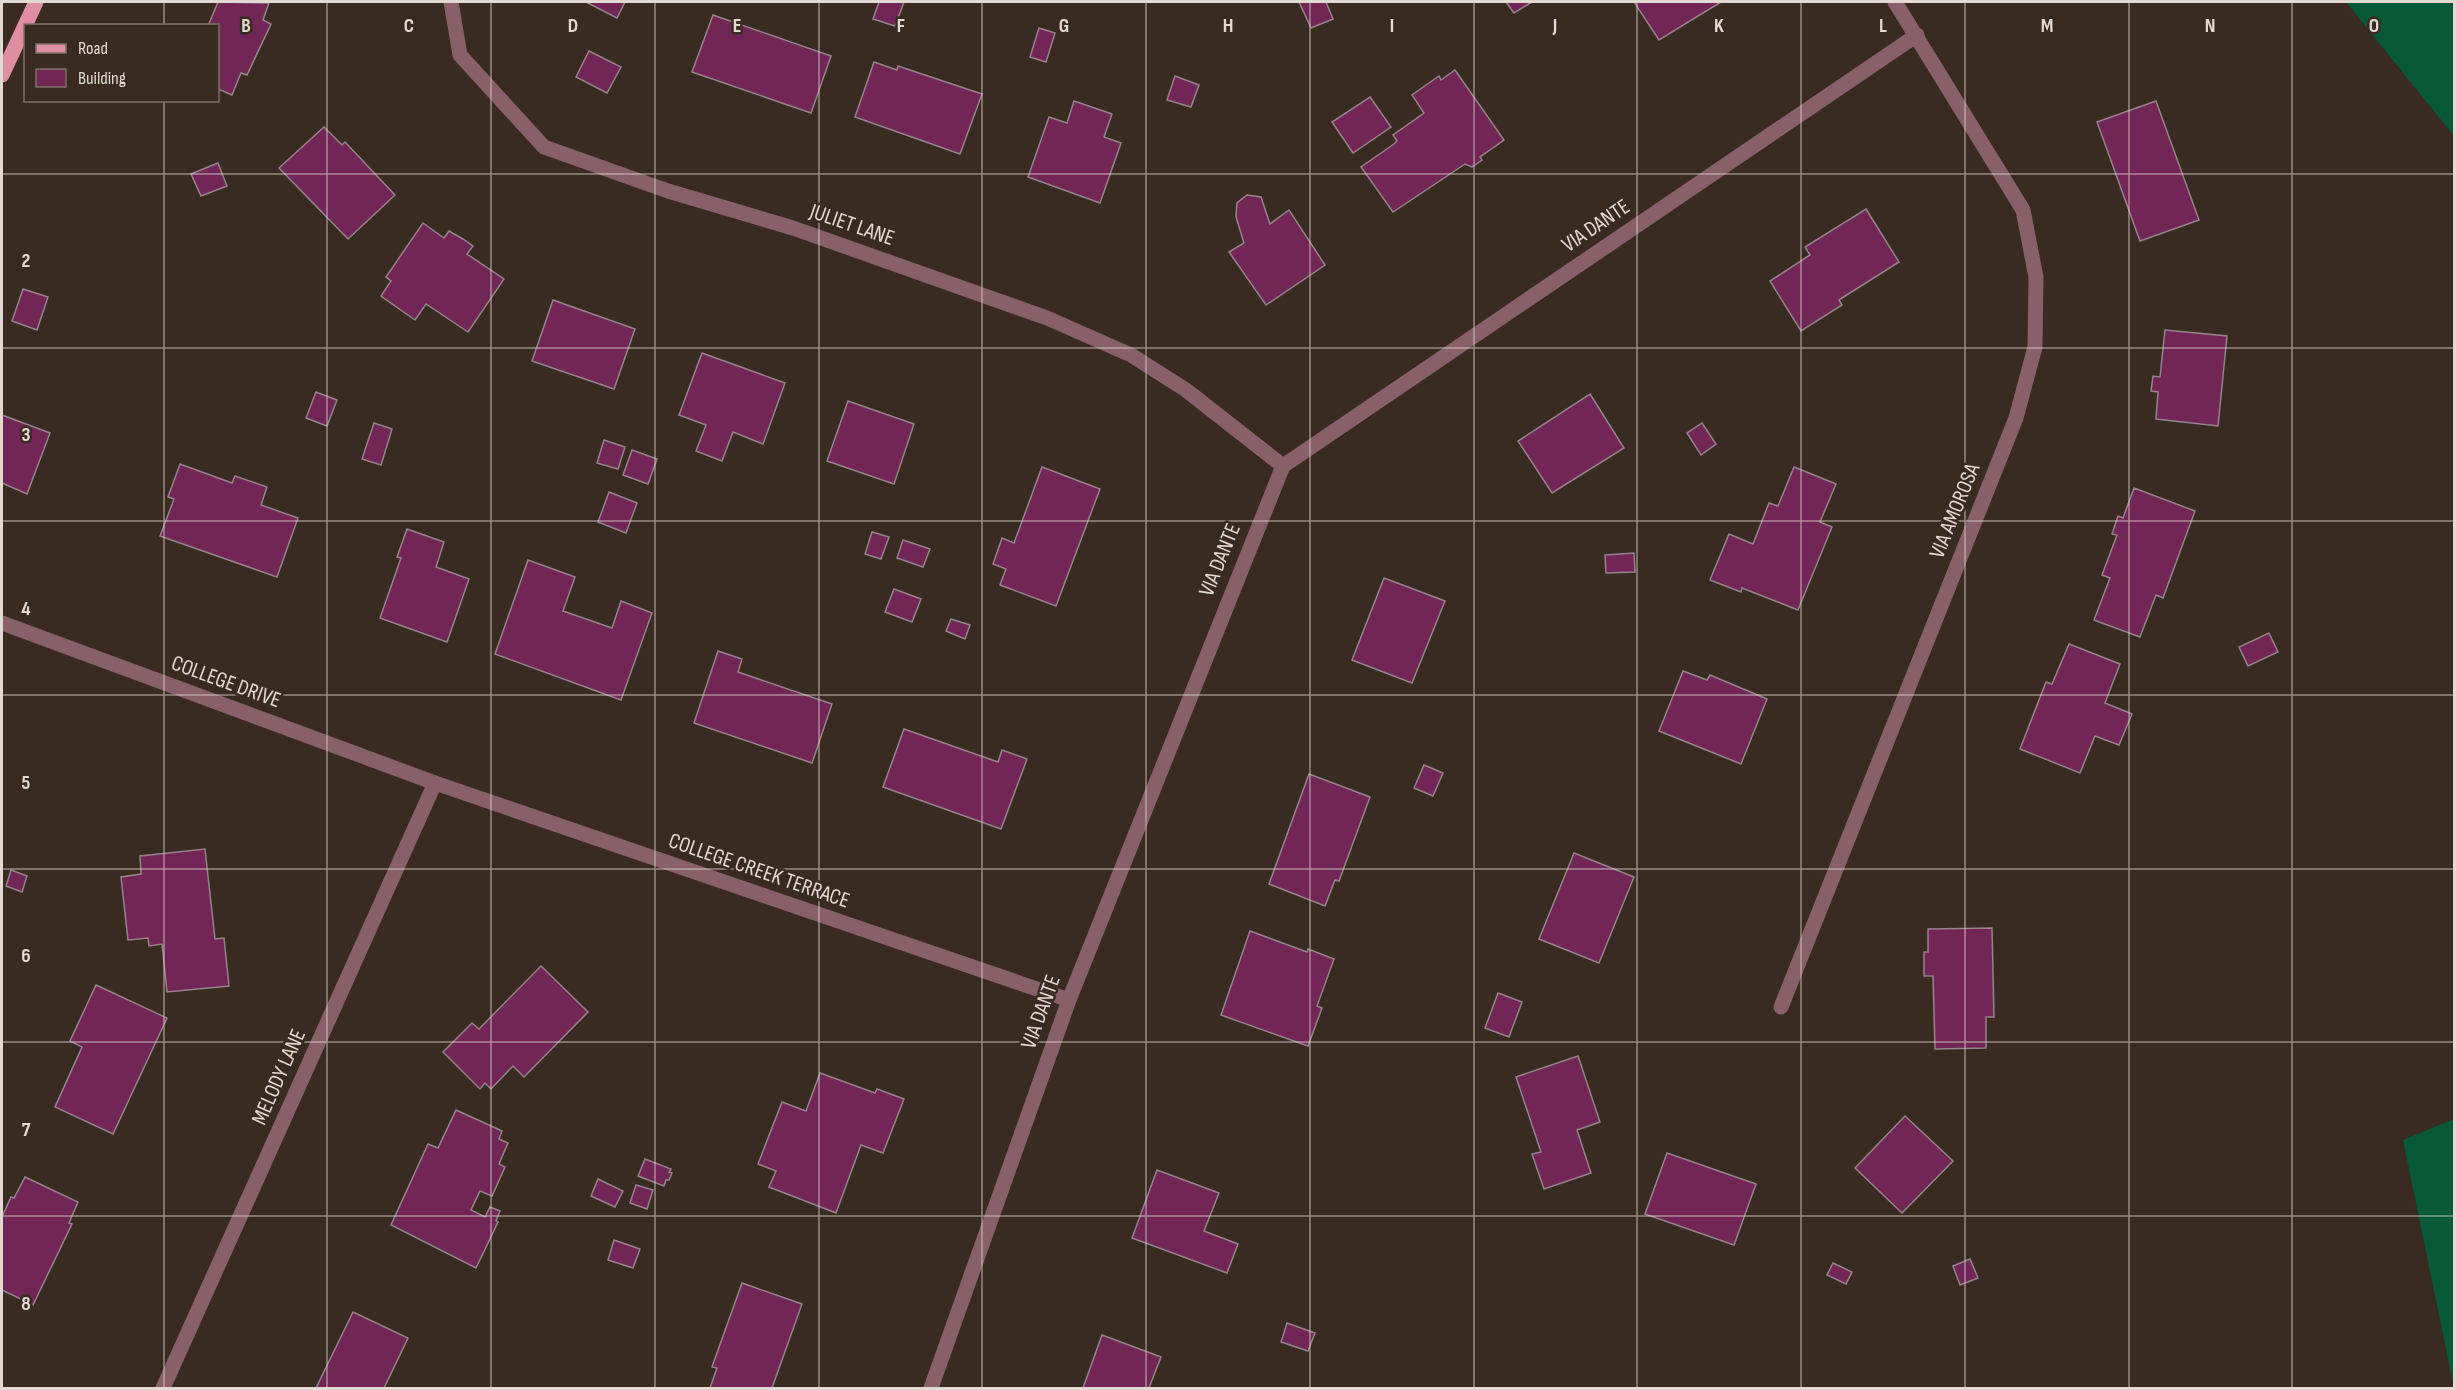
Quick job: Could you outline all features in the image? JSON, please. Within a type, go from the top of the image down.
[{"type":"main road","points":[[26,24],[36,2]]},
{"type":"main road","points":[[2,75],[24,28]]},
{"type":"street","name":"JULIET LANE","points":[[451,2],[460,55],[544,147],[668,191],[793,228],[1047,318],[1131,355],[1186,390],[1283,466]]},
{"type":"street","name":"VIA AMOROSA","points":[[1781,1007],[2016,418],[2036,347],[2036,277],[2023,210],[1895,2]]},
{"type":"street","name":"VIA DANTE","points":[[931,1389],[1069,1000],[1283,466],[1917,35]]},
{"type":"street","name":"COLLEGE DRIVE","points":[[2,623],[435,783]]},
{"type":"street","name":"COLLEGE CREEK TERRACE","points":[[435,783],[1069,1000]]},
{"type":"street","name":"MELODY LANE","points":[[163,1389],[435,783]]},
{"type":"green space","points":[[2346,2],[2454,2],[2454,136]]},
{"type":"green space","points":[[2454,1119],[2454,1388],[2403,1140]]},
{"type":"building","points":[[218,2],[269,3],[263,20],[271,24],[247,75],[241,73],[232,95],[219,89],[219,24],[209,24]]},
{"type":"building","points":[[586,2],[625,2],[617,18]]},
{"type":"building","points":[[879,2],[904,2],[895,26],[873,19]]},
{"type":"building","points":[[1299,2],[1326,2],[1333,19],[1311,28]]},
{"type":"building","points":[[1506,2],[1532,2],[1514,13]]},
{"type":"building","points":[[1634,2],[1721,2],[1659,40]]},
{"type":"building","points":[[713,15],[831,56],[811,113],[692,72]]},
{"type":"building","points":[[1039,28],[1055,33],[1046,62],[1030,57]]},
{"type":"building","points":[[589,51],[621,67],[607,93],[576,77]]},
{"type":"building","points":[[874,62],[897,70],[898,66],[982,94],[960,154],[855,117]]},
{"type":"building","points":[[1455,70],[1504,140],[1480,157],[1482,160],[1472,167],[1465,164],[1393,212],[1361,167],[1394,144],[1397,141],[1393,135],[1424,113],[1412,95],[1439,76],[1441,80]]},
{"type":"building","points":[[1175,76],[1199,85],[1191,107],[1167,100]]},
{"type":"building","points":[[1370,97],[1391,127],[1353,153],[1332,122]]},
{"type":"building","points":[[1074,101],[1112,114],[1104,137],[1121,143],[1100,203],[1028,177],[1049,117],[1067,123]]},
{"type":"building","points":[[2156,101],[2199,220],[2140,241],[2097,122]]},
{"type":"building","points":[[324,127],[342,145],[345,142],[395,195],[348,239],[279,168]]},
{"type":"building","points":[[218,163],[227,186],[201,196],[191,174]]},
{"type":"building","points":[[1247,195],[1261,197],[1270,224],[1289,210],[1325,265],[1266,305],[1229,252],[1244,243],[1236,217],[1237,203]]},
{"type":"building","points":[[1866,209],[1899,262],[1839,300],[1842,305],[1801,331],[1770,281],[1810,255],[1805,247]]},
{"type":"building","points":[[423,223],[444,238],[449,231],[463,239],[473,246],[467,254],[504,279],[468,332],[426,304],[415,320],[381,296],[391,281],[386,277]]},
{"type":"building","points":[[23,289],[48,297],[37,330],[12,321]]},
{"type":"building","points":[[553,300],[635,329],[614,389],[532,361]]},
{"type":"building","points":[[2165,330],[2227,336],[2218,426],[2156,419],[2158,392],[2151,391],[2153,376],[2160,377]]},
{"type":"building","points":[[702,353],[785,383],[763,444],[733,432],[722,461],[696,451],[706,425],[679,415]]},
{"type":"building","points":[[316,392],[337,400],[327,426],[306,418]]},
{"type":"building","points":[[1590,394],[1624,448],[1552,493],[1518,441]]},
{"type":"building","points":[[848,401],[914,424],[894,484],[827,461]]},
{"type":"building","points":[[2,415],[50,433],[27,494],[2,483]]},
{"type":"building","points":[[374,423],[392,429],[381,465],[362,459]]},
{"type":"building","points":[[1702,423],[1716,444],[1701,455],[1687,433]]},
{"type":"building","points":[[604,440],[625,447],[618,469],[597,463]]},
{"type":"building","points":[[632,450],[657,459],[648,484],[623,475]]},
{"type":"building","points":[[180,464],[232,483],[235,476],[267,487],[261,505],[298,518],[277,577],[160,536],[174,499],[168,497]]},
{"type":"building","points":[[1042,467],[1100,489],[1056,606],[1000,585],[1006,569],[993,564],[1002,538],[1014,543]]},
{"type":"building","points":[[1794,467],[1836,484],[1820,522],[1832,527],[1798,610],[1742,588],[1741,592],[1710,580],[1729,534],[1753,544],[1769,503],[1778,506]]},
{"type":"building","points":[[2134,488],[2195,511],[2163,598],[2156,595],[2140,637],[2094,620],[2110,578],[2102,575],[2117,535],[2112,534],[2118,516],[2123,518]]},
{"type":"building","points":[[609,492],[637,503],[626,533],[598,522]]},
{"type":"building","points":[[407,529],[444,542],[436,567],[469,579],[447,642],[380,618],[401,558],[397,557]]},
{"type":"building","points":[[872,532],[889,537],[881,559],[865,554]]},
{"type":"building","points":[[903,540],[930,549],[923,567],[897,558]]},
{"type":"building","points":[[1634,553],[1635,572],[1606,573],[1605,555]]},
{"type":"building","points":[[528,560],[575,577],[563,611],[612,628],[621,601],[652,613],[621,700],[495,654]]},
{"type":"building","points":[[1384,578],[1445,601],[1412,683],[1352,660]]},
{"type":"building","points":[[894,589],[921,599],[912,622],[885,612]]},
{"type":"building","points":[[951,619],[970,625],[965,639],[946,631]]},
{"type":"building","points":[[2269,633],[2278,652],[2248,666],[2239,647]]},
{"type":"building","points":[[2069,644],[2120,664],[2105,703],[2132,714],[2119,745],[2095,736],[2080,773],[2020,749],[2046,682],[2052,684]]},
{"type":"building","points":[[718,651],[742,659],[738,672],[832,704],[812,763],[694,723]]},
{"type":"building","points":[[1683,671],[1707,680],[1710,675],[1767,699],[1741,764],[1659,731]]},
{"type":"building","points":[[904,729],[998,762],[1002,750],[1027,759],[1001,829],[883,787]]},
{"type":"building","points":[[1424,765],[1443,773],[1433,796],[1414,788]]},
{"type":"building","points":[[1309,774],[1370,797],[1339,881],[1335,880],[1325,906],[1269,884]]},
{"type":"building","points":[[205,849],[215,939],[224,938],[229,986],[167,992],[162,944],[149,946],[148,938],[128,940],[121,877],[141,874],[140,856]]},
{"type":"building","points":[[1574,853],[1634,877],[1599,963],[1539,939]]},
{"type":"building","points":[[11,870],[27,876],[22,892],[6,886]]},
{"type":"building","points":[[1992,928],[1994,1017],[1986,1017],[1986,1048],[1935,1049],[1933,976],[1924,976],[1924,952],[1928,952],[1928,929]]},
{"type":"building","points":[[1250,931],[1307,952],[1308,949],[1334,959],[1317,1006],[1322,1008],[1308,1046],[1221,1015]]},
{"type":"building","points":[[541,966],[588,1012],[524,1077],[513,1066],[491,1089],[485,1083],[480,1089],[443,1052],[472,1023],[479,1029]]},
{"type":"building","points":[[96,985],[167,1018],[113,1134],[55,1107],[82,1047],[70,1041]]},
{"type":"building","points":[[1498,993],[1522,1002],[1509,1037],[1485,1028]]},
{"type":"building","points":[[1578,1056],[1600,1122],[1577,1130],[1591,1173],[1544,1189],[1532,1154],[1541,1152],[1516,1077]]},
{"type":"building","points":[[820,1073],[875,1093],[877,1089],[904,1099],[883,1153],[861,1145],[836,1213],[769,1187],[776,1171],[758,1164],[782,1102],[806,1111]]},
{"type":"building","points":[[456,1110],[502,1131],[499,1139],[508,1143],[499,1164],[505,1167],[492,1196],[480,1191],[471,1210],[485,1217],[490,1207],[500,1211],[496,1221],[498,1222],[476,1268],[391,1225],[428,1144],[438,1148]]},
{"type":"building","points":[[1905,1116],[1953,1161],[1902,1213],[1855,1168]]},
{"type":"building","points":[[1667,1153],[1756,1184],[1734,1245],[1645,1214]]},
{"type":"building","points":[[645,1159],[671,1169],[669,1172],[672,1173],[664,1186],[638,1176]]},
{"type":"building","points":[[1157,1170],[1219,1193],[1204,1231],[1238,1244],[1227,1273],[1132,1238]]},
{"type":"building","points":[[25,1177],[78,1202],[69,1223],[72,1224],[33,1305],[2,1290],[2,1217],[11,1197],[14,1198]]},
{"type":"building","points":[[598,1179],[623,1191],[615,1207],[591,1196]]},
{"type":"building","points":[[636,1185],[653,1190],[647,1209],[630,1203]]},
{"type":"building","points":[[614,1240],[640,1249],[633,1268],[608,1260]]},
{"type":"building","points":[[1970,1259],[1978,1278],[1960,1285],[1953,1266]]},
{"type":"building","points":[[1833,1263],[1852,1272],[1846,1284],[1827,1275]]},
{"type":"building","points":[[742,1283],[802,1304],[772,1388],[710,1388],[717,1368],[712,1367]]},
{"type":"building","points":[[353,1312],[408,1338],[384,1388],[316,1388]]},
{"type":"building","points":[[1287,1323],[1315,1333],[1308,1351],[1281,1342]]},
{"type":"building","points":[[1102,1335],[1161,1357],[1149,1388],[1083,1388]]}]
